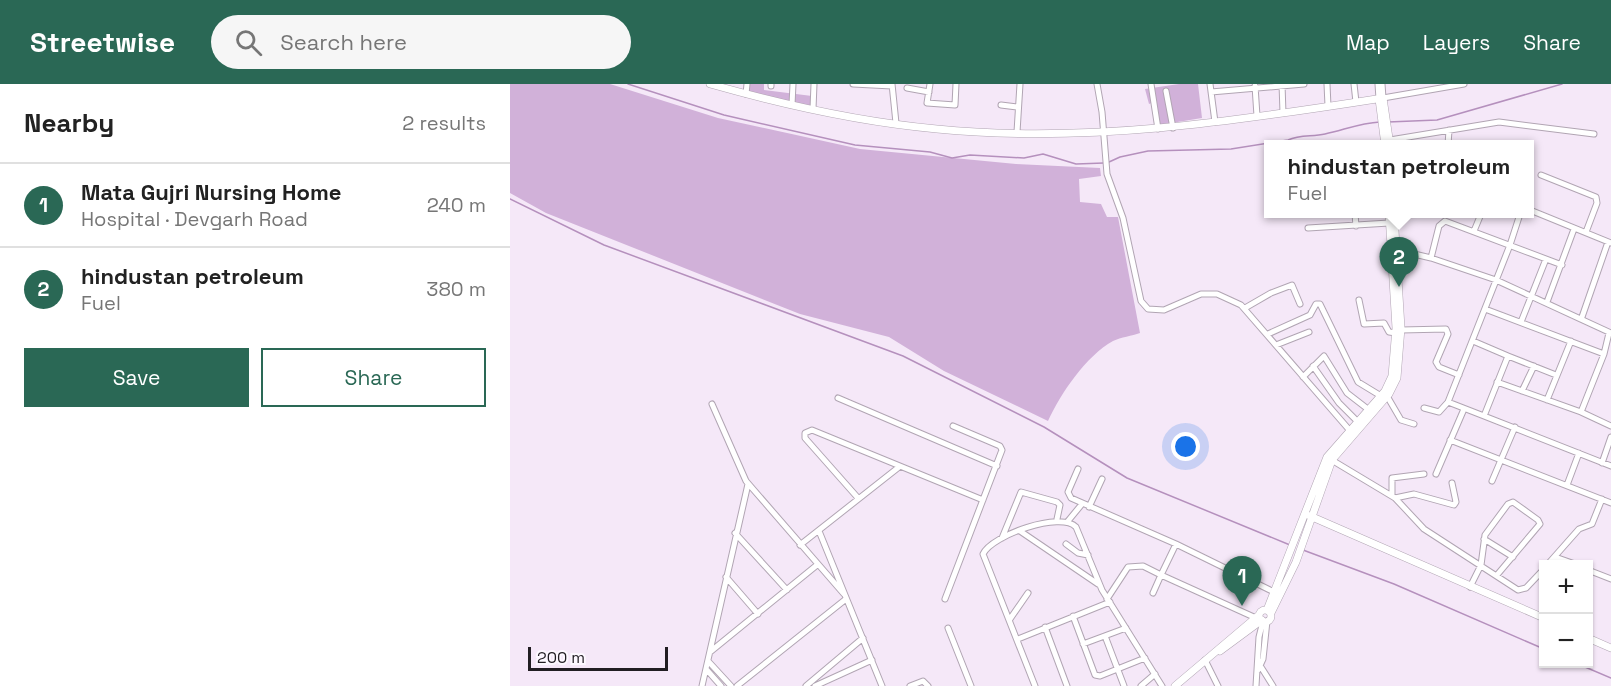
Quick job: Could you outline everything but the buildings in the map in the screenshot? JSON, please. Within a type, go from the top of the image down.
[{"type":"main road","points":[[710,84],[792,105],[937,129],[1104,136],[1381,99],[1388,140]]},
{"type":"main road","points":[[1389,218],[1394,248]]},
{"type":"main road","points":[[1175,686],[1205,660],[1269,612],[1310,516],[1330,459],[1384,396],[1399,370],[1394,218]]},
{"type":"main road","points":[[1352,432],[1358,422],[1384,396]]},
{"type":"main road","points":[[1310,516],[1539,616]]},
{"type":"main road","points":[[1269,612],[1274,592],[1292,561]]},
{"type":"main road","points":[[1593,640],[1611,648]]},
{"type":"street","points":[[746,94],[747,84]]},
{"type":"street","points":[[792,105],[793,84]]},
{"type":"street","points":[[813,109],[814,84]]},
{"type":"street","points":[[854,84],[892,85],[896,123]]},
{"type":"street","points":[[930,84],[927,103],[955,105],[956,84]]},
{"type":"street","points":[[1017,132],[1020,84]]},
{"type":"street","points":[[1096,84],[1106,167],[1123,218],[1135,282],[1141,301],[1148,309],[1164,310],[1201,294],[1217,294],[1245,308],[1352,432]]},
{"type":"street","points":[[1150,84],[1158,129]]},
{"type":"street","points":[[1210,84],[1215,122]]},
{"type":"street","points":[[1211,92],[1231,87],[1304,84]]},
{"type":"street","points":[[1327,84],[1328,106]]},
{"type":"street","points":[[1354,84],[1356,102]]},
{"type":"street","points":[[1380,84],[1381,99],[1464,84]]},
{"type":"street","points":[[1282,85],[1283,113]]},
{"type":"street","points":[[1255,86],[1257,116]]},
{"type":"street","points":[[907,88],[928,92]]},
{"type":"street","points":[[1166,91],[1173,128]]},
{"type":"street","points":[[1001,105],[1017,107]]},
{"type":"street","points":[[1402,140],[1499,122],[1594,134]]},
{"type":"street","points":[[1448,140],[1449,130]]},
{"type":"street","points":[[1541,175],[1596,197],[1597,203],[1586,232]]},
{"type":"street","points":[[1534,212],[1610,243],[1582,317]]},
{"type":"street","points":[[1355,218],[1356,226]]},
{"type":"street","points":[[1431,258],[1442,218]]},
{"type":"street","points":[[1454,223],[1455,218]]},
{"type":"street","points":[[1474,231],[1480,218]]},
{"type":"street","points":[[1424,408],[1439,412],[1448,402],[1518,218]]},
{"type":"street","points":[[1441,223],[1445,221],[1454,223],[1562,265]]},
{"type":"street","points":[[1308,228],[1389,223]]},
{"type":"street","points":[[1547,302],[1574,229]]},
{"type":"street","points":[[1394,248],[1496,280],[1582,317],[1610,333],[1605,354],[1581,412]]},
{"type":"street","points":[[1521,322],[1546,258]]},
{"type":"street","points":[[1245,308],[1270,293],[1292,285],[1300,304]]},
{"type":"street","points":[[1359,300],[1364,324],[1384,323],[1388,331],[1446,328],[1448,334],[1436,362],[1439,367],[1459,375]]},
{"type":"street","points":[[1268,334],[1310,315],[1316,304],[1320,304],[1358,382],[1384,396],[1401,420],[1414,424]]},
{"type":"street","points":[[1485,309],[1605,354]]},
{"type":"street","points":[[1276,345],[1309,332]]},
{"type":"street","points":[[1473,341],[1556,375]]},
{"type":"street","points":[[1547,400],[1571,341]]},
{"type":"street","points":[[1303,377],[1324,356],[1349,396],[1369,410]]},
{"type":"street","points":[[1484,416],[1508,356]]},
{"type":"street","points":[[1313,366],[1339,402],[1358,422]]},
{"type":"street","points":[[1522,391],[1534,366]]},
{"type":"street","points":[[1497,382],[1581,412],[1611,426]]},
{"type":"street","points":[[838,398],[997,466]]},
{"type":"street","points":[[1448,402],[1611,466]]},
{"type":"street","points":[[712,404],[735,460],[748,484],[845,596]]},
{"type":"street","points":[[1436,474],[1464,409]]},
{"type":"street","points":[[945,599],[1002,450],[1000,446],[953,426]]},
{"type":"street","points":[[1492,481],[1515,427]]},
{"type":"street","points":[[858,498],[805,438],[806,433],[812,430],[983,500]]},
{"type":"street","points":[[1602,463],[1611,437]]},
{"type":"street","points":[[1450,440],[1611,503]]},
{"type":"street","points":[[1567,485],[1579,453]]},
{"type":"street","points":[[1330,459],[1393,497],[1424,529],[1522,591],[1539,574]]},
{"type":"street","points":[[800,545],[899,467]]},
{"type":"street","points":[[1078,469],[1068,495],[1082,504],[1176,544],[1274,592]]},
{"type":"street","points":[[1393,497],[1392,478],[1424,474]]},
{"type":"street","points":[[1089,507],[1102,479]]},
{"type":"street","points":[[1393,497],[1414,494],[1454,505],[1456,502],[1452,483]]},
{"type":"street","points":[[702,686],[748,484]]},
{"type":"street","points":[[1002,538],[1021,492],[1058,503],[1057,519]]},
{"type":"street","points":[[1552,560],[1579,529],[1592,524],[1602,499]]},
{"type":"street","points":[[1470,587],[1481,565],[1484,539],[1508,504],[1515,503],[1540,522],[1497,575]]},
{"type":"street","points":[[1068,521],[1082,504]]},
{"type":"street","points":[[1035,686],[983,554],[1002,538],[1057,519],[1068,521],[1076,527],[1100,586],[1162,686]]},
{"type":"street","points":[[819,531],[882,686]]},
{"type":"street","points":[[1020,531],[1100,586]]},
{"type":"street","points":[[735,533],[787,590]]},
{"type":"street","points":[[1484,539],[1513,557]]},
{"type":"street","points":[[1066,544],[1078,553],[1088,555]]},
{"type":"street","points":[[1153,593],[1176,544]]},
{"type":"street","points":[[1555,557],[1564,560]]},
{"type":"street","points":[[711,652],[817,565]]},
{"type":"street","points":[[1018,639],[1109,601],[1126,567],[1143,566],[1261,619],[1259,670],[1256,686]]},
{"type":"street","points":[[1593,572],[1611,579]]},
{"type":"street","points":[[726,577],[758,614]]},
{"type":"street","points":[[1010,619],[1028,593]]},
{"type":"street","points":[[737,686],[845,596]]},
{"type":"street","points":[[1073,616],[1095,675],[1100,676],[1145,658]]},
{"type":"street","points":[[1045,627],[1067,686]]},
{"type":"street","points":[[948,628],[971,686]]},
{"type":"street","points":[[1083,645],[1126,628]]},
{"type":"street","points":[[1106,636],[1124,686]]},
{"type":"street","points":[[806,686],[863,638]]},
{"type":"street","points":[[815,686],[872,660]]},
{"type":"street","points":[[1205,660],[1218,686]]},
{"type":"street","points":[[708,661],[731,686]]},
{"type":"street","points":[[706,669],[721,686]]},
{"type":"street","points":[[1259,670],[1273,686]]},
{"type":"street","points":[[1141,686],[1155,674]]},
{"type":"street","points":[[910,686],[923,681],[928,686]]},
{"type":"shaded area","points":[[510,84],[610,84],[718,118],[860,149],[1016,164],[1100,168],[1101,176],[1079,179],[1080,202],[1101,204],[1107,217],[1118,217],[1140,333],[1119,338],[1093,356],[1067,387],[1048,421],[944,371],[889,337],[800,314],[546,213],[510,193]]},
{"type":"shaded area","points":[[750,84],[764,84],[764,90],[812,96],[810,106],[749,95]]},
{"type":"shaded area","points":[[1198,84],[1202,118],[1159,125],[1154,102],[1149,104],[1145,89]]},
{"type":"waterway","points":[[628,84],[724,115],[855,145],[930,152],[952,158],[970,155],[1024,158],[1043,154],[1076,164],[1104,163]]},
{"type":"waterway","points":[[1388,122],[1437,120],[1562,84]]},
{"type":"waterway","points":[[1288,140],[1380,122]]},
{"type":"waterway","points":[[1109,162],[1120,157],[1148,151],[1231,149],[1264,144]]},
{"type":"waterway","points":[[510,199],[604,245],[903,356],[1044,427],[1127,478],[1290,545]]},
{"type":"waterway","points":[[1303,550],[1394,584],[1539,647]]},
{"type":"waterway","points":[[1587,668],[1611,678]]},
{"type":"place","name":"hindustan petroleum","points":[[1399,287]]},
{"type":"place","name":"Mata Gujri Nursing Home","points":[[1242,606]]}]
